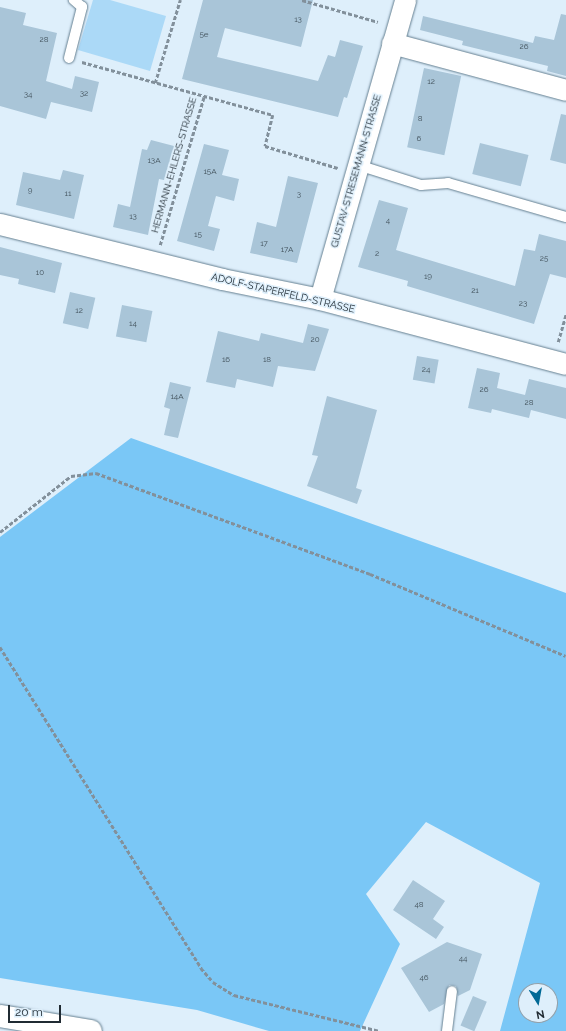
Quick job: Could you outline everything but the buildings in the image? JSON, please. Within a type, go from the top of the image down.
[{"type":"highway","points":[[0,1016],[91,1031]]},
{"type":"street","name":"GUSTAV-STRESEMANN-STRASSE","points":[[320,299],[405,0]]},
{"type":"street","points":[[394,36],[566,90]]},
{"type":"street","name":"ADOLF-STAPERFELD-STRASSE","points":[[0,224],[154,263],[320,299],[559,363]]},
{"type":"lane","points":[[69,58],[82,7],[74,0]]},
{"type":"lane","points":[[357,169],[421,185],[448,183],[566,217]]},
{"type":"lane","points":[[447,1031],[452,991]]},
{"type":"path","points":[[155,83],[180,0]]},
{"type":"path","points":[[302,0],[394,36]]},
{"type":"path","name":"HERMANN-EHLERS-STRASSE","points":[[69,58],[204,96],[154,263]]},
{"type":"path","points":[[204,96],[273,115],[265,146],[357,169]]},
{"type":"path","points":[[559,363],[566,314]]},
{"type":"path","points":[[0,532],[71,476],[96,473],[370,574],[566,656]]},
{"type":"path","points":[[0,647],[200,968],[213,982],[234,995],[379,1031]]},
{"type":"shaded area","points":[[93,0],[110,0],[166,16],[150,71],[78,50]]},
{"type":"shaded area","points":[[131,438],[566,593],[566,1031],[500,1031],[540,883],[426,822],[366,894],[400,944],[360,1031],[269,1031],[197,1010],[0,978],[0,537]]}]
